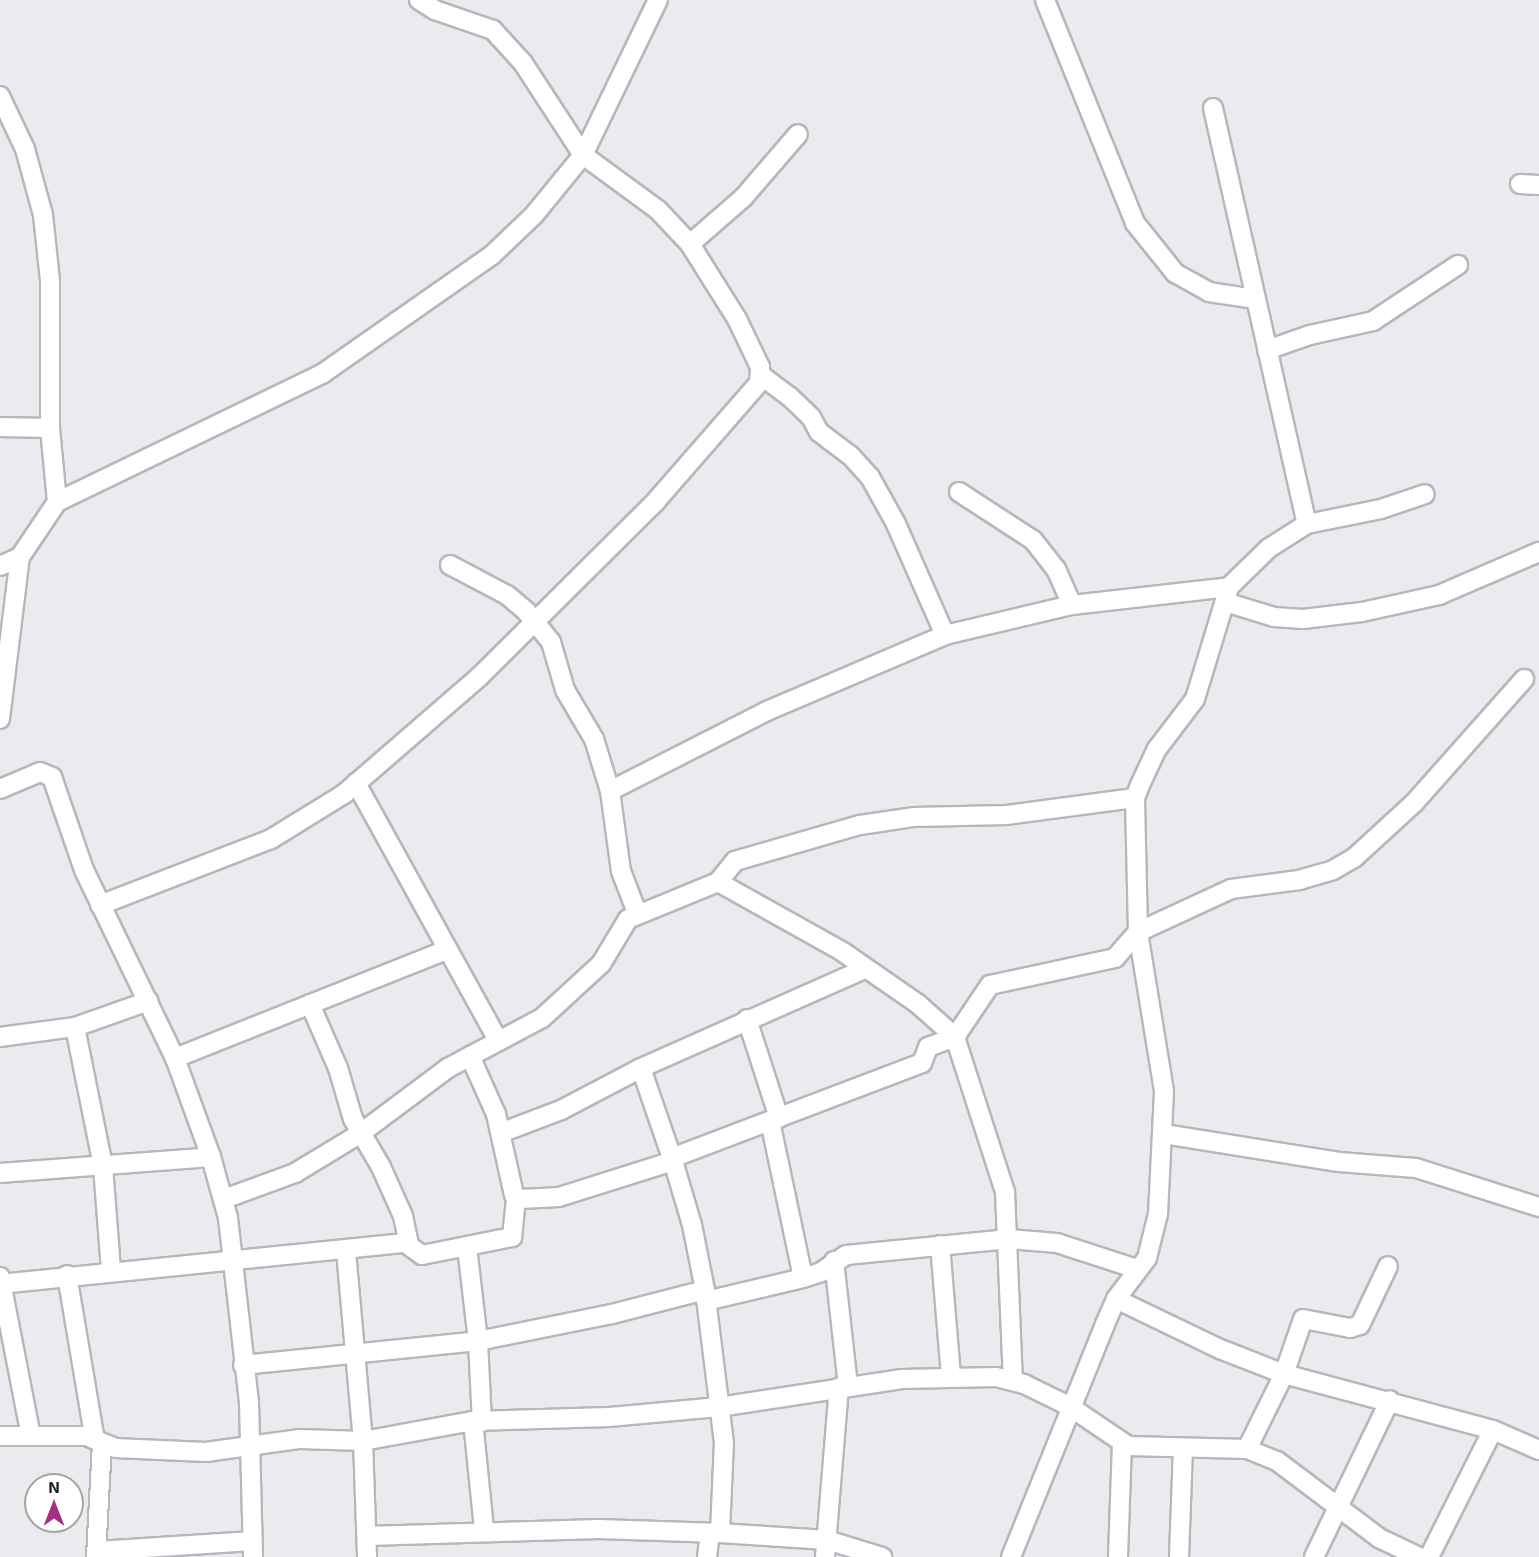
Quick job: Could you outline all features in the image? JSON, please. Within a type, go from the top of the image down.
[{"type":"street","points":[[419,0],[435,10],[493,30],[523,63],[583,155],[658,210],[690,244],[737,319],[762,376],[789,396],[811,417],[819,432],[850,455],[870,477],[896,524],[945,635]]},
{"type":"street","points":[[0,719],[21,557],[57,502],[322,375],[371,343],[513,236],[583,155],[658,0]]},
{"type":"street","points":[[1045,0],[1135,223],[1175,273],[1209,292],[1255,299]]},
{"type":"street","points":[[0,96],[25,148],[43,215],[50,280],[50,428],[57,502]]},
{"type":"street","points":[[1213,108],[1307,524]]},
{"type":"street","points":[[690,244],[743,198],[798,134]]},
{"type":"street","points":[[1520,184],[1539,185]]},
{"type":"street","points":[[1266,350],[1310,335],[1373,321],[1458,265]]},
{"type":"street","points":[[100,905],[271,839],[320,811],[356,783],[479,677],[656,501],[762,376]]},
{"type":"street","points":[[0,426],[50,428]]},
{"type":"street","points":[[959,492],[1033,540],[1056,569],[1072,605]]},
{"type":"street","points":[[1011,1557],[1069,1406],[1116,1299],[1137,1269],[1153,1240],[1164,1134],[1164,1091],[1138,932],[1135,798],[1157,748],[1195,699],[1227,594],[1269,548],[1307,524],[1381,510],[1425,494]]},
{"type":"street","points":[[610,791],[767,711],[945,635],[1072,605],[1227,594],[1274,617],[1303,619],[1362,612],[1439,595],[1539,552]]},
{"type":"street","points":[[0,566],[21,557]]},
{"type":"street","points":[[450,565],[507,595],[534,620],[551,642],[565,690],[588,725],[610,791],[621,871],[637,913]]},
{"type":"street","points":[[516,1198],[559,1197],[673,1161],[677,1156],[922,1063],[928,1047],[955,1037],[990,985],[1115,957],[1138,932],[1231,889],[1317,876],[1354,858],[1414,803],[1524,679]]},
{"type":"street","points":[[0,789],[40,772],[52,777],[100,905],[149,1000],[175,1058],[211,1157],[224,1199],[233,1263],[250,1443],[253,1549],[97,1554],[98,1442],[67,1275]]},
{"type":"street","points":[[356,783],[498,1040]]},
{"type":"street","points":[[224,1199],[295,1173],[361,1133],[470,1056],[552,1011],[601,964],[624,926],[637,913],[718,882],[735,861],[860,825],[914,817],[1007,815],[1135,798]]},
{"type":"street","points":[[718,882],[843,952],[864,969],[918,1004],[955,1037],[998,1160],[1005,1192],[1009,1239],[1013,1380]]},
{"type":"street","points":[[175,1058],[447,950]]},
{"type":"street","points":[[503,1132],[561,1110],[641,1068],[864,969]]},
{"type":"street","points":[[0,1036],[75,1027],[149,1000]]},
{"type":"street","points":[[310,1004],[361,1133],[403,1216],[409,1244],[422,1255],[512,1237],[516,1198],[503,1132],[470,1056]]},
{"type":"street","points":[[747,1019],[774,1119],[803,1278]]},
{"type":"street","points":[[75,1027],[103,1166],[111,1270]]},
{"type":"street","points":[[641,1068],[692,1225],[705,1295],[723,1443],[715,1533],[707,1557]]},
{"type":"street","points":[[1164,1134],[1339,1162],[1416,1168],[1539,1207]]},
{"type":"street","points":[[0,1173],[211,1157]]},
{"type":"street","points":[[243,1365],[478,1341],[705,1295],[803,1278],[846,1255],[1009,1239],[1057,1243],[1137,1269]]},
{"type":"street","points":[[0,1283],[111,1270],[233,1263],[409,1244]]},
{"type":"street","points":[[940,1245],[951,1377]]},
{"type":"street","points":[[466,1247],[478,1341],[477,1422],[484,1530]]},
{"type":"street","points":[[345,1251],[363,1441],[367,1557]]},
{"type":"street","points":[[826,1549],[844,1387],[834,1262]]},
{"type":"street","points":[[1247,1449],[1284,1374],[1303,1319],[1350,1328],[1360,1325],[1388,1266]]},
{"type":"street","points":[[0,1277],[31,1436]]},
{"type":"street","points":[[1116,1299],[1220,1349],[1284,1374],[1390,1400],[1493,1430],[1538,1447]]},
{"type":"street","points":[[0,1436],[74,1435],[98,1442],[206,1452],[250,1443],[300,1439],[363,1441],[477,1422],[609,1417],[719,1407],[844,1387],[951,1377],[1013,1380],[1069,1406],[1122,1444],[1183,1449],[1247,1449],[1278,1461],[1379,1538],[1419,1557]]},
{"type":"street","points":[[1314,1557],[1390,1400]]},
{"type":"street","points":[[1429,1557],[1493,1430]]},
{"type":"street","points":[[1118,1557],[1122,1444]]},
{"type":"street","points":[[1179,1557],[1183,1449]]},
{"type":"street","points":[[368,1536],[484,1530],[715,1533],[882,1557]]}]
